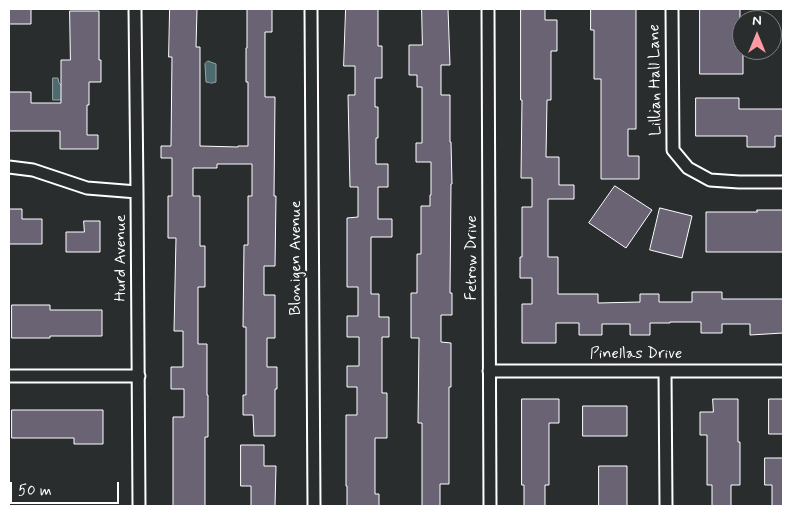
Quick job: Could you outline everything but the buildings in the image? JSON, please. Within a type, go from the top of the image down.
[{"type":"street","name":"Hurd Avenue","points":[[135,9],[139,506]]},
{"type":"street","name":"Blonigen Avenue","points":[[312,9],[314,506]]},
{"type":"street","name":"Fetrow Drive","points":[[488,9],[490,506]]},
{"type":"street","name":"Lillian Hall Lane","points":[[672,9],[673,150],[688,168],[710,180],[783,182]]},
{"type":"street","points":[[9,167],[33,170],[88,188],[137,192]]},
{"type":"street","name":"Pinellas Drive","points":[[489,371],[783,371]]},
{"type":"street","points":[[665,372],[666,506]]},
{"type":"street","points":[[9,376],[139,376]]},
{"type":"water","points":[[208,61],[216,64],[216,82],[206,82],[205,64]]},
{"type":"water","points":[[53,78],[58,78],[64,100],[53,100]]}]
